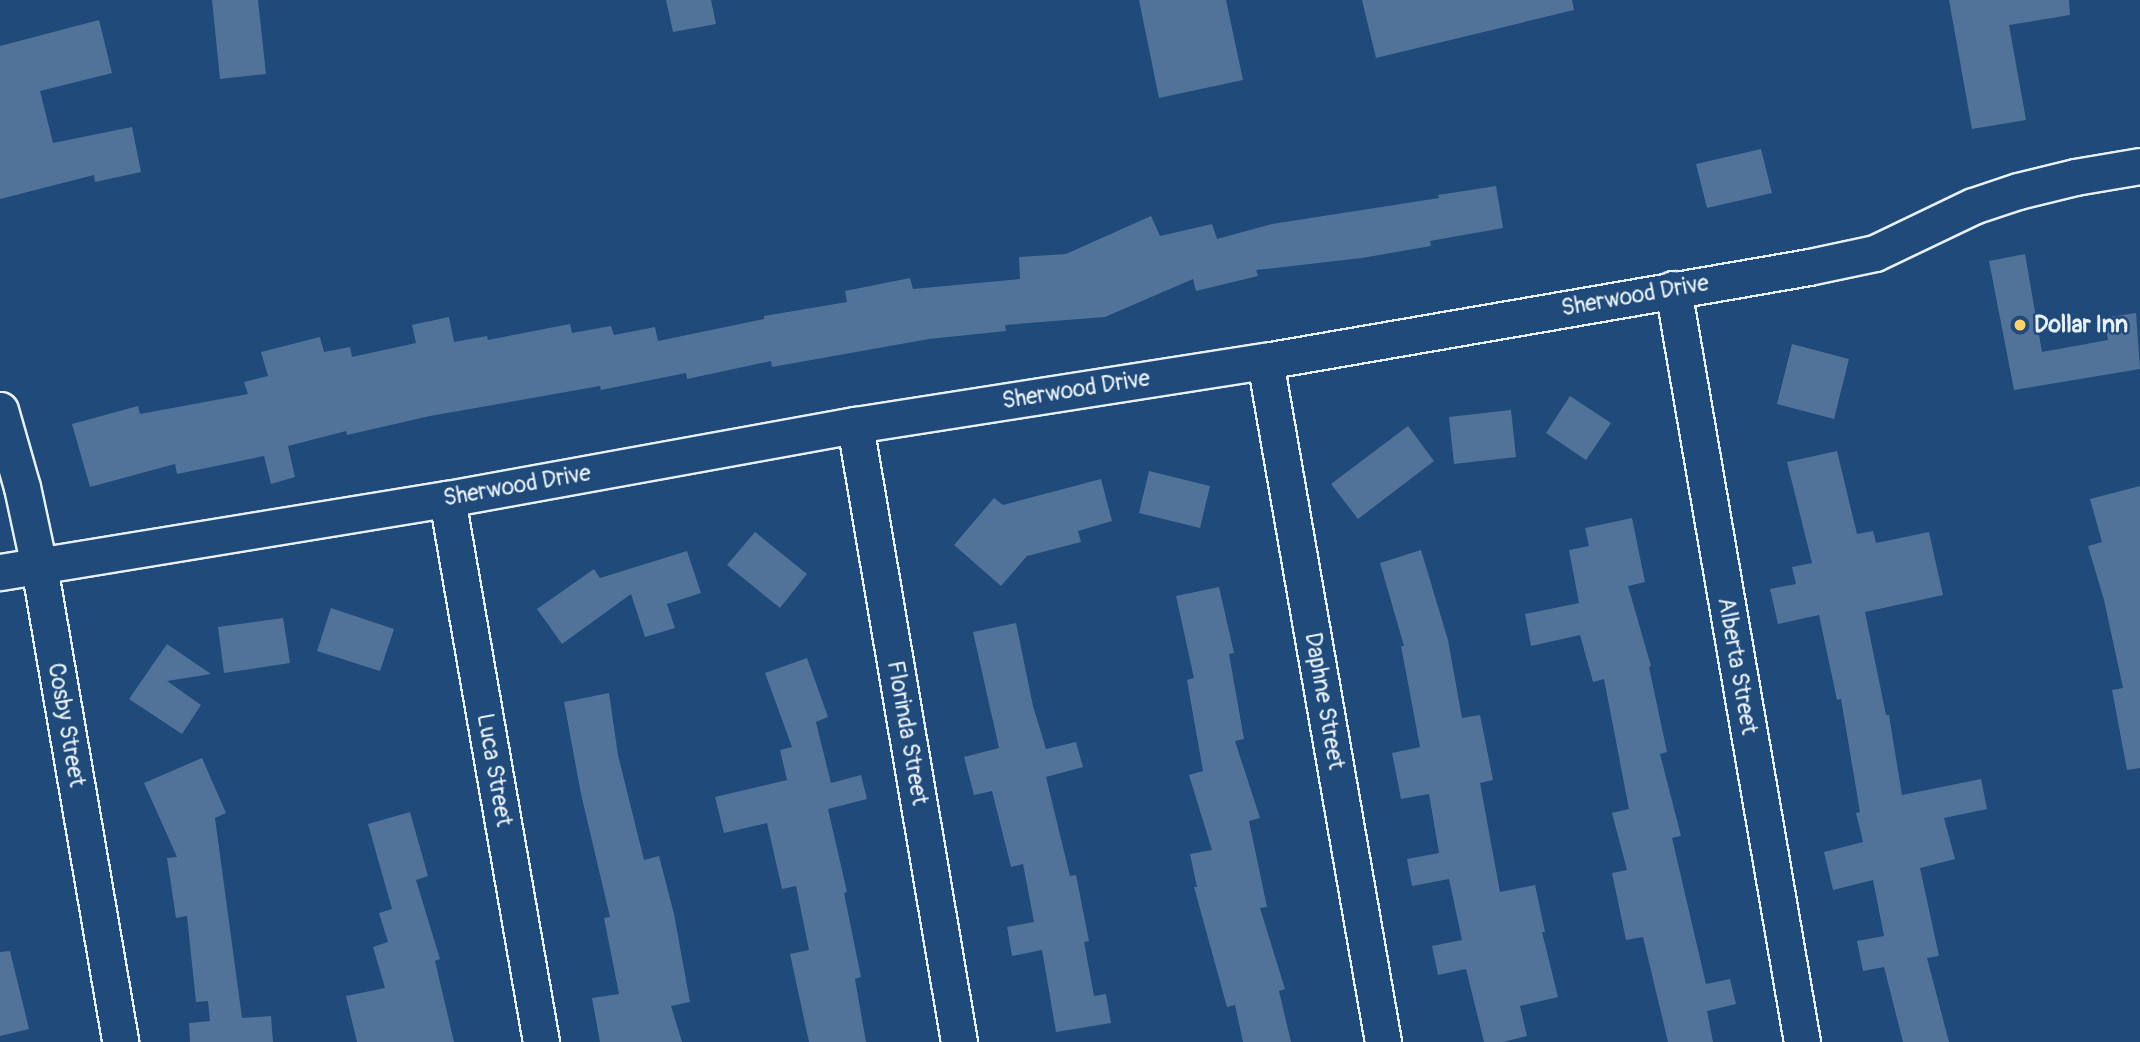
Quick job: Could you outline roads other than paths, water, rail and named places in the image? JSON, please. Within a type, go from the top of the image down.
[{"type":"street","name":"Sherwood Drive","points":[[0,572],[447,499],[855,425],[1265,361],[1875,253],[1973,206],[2018,191],[2075,177],[2140,166]]},
{"type":"street","name":"Alberta Street","points":[[1673,289],[1801,1042]]},
{"type":"street","name":"Daphne Street","points":[[1265,361],[1383,1042]]},
{"type":"street","name":"Cosby Street","points":[[0,410],[22,487],[39,566],[120,1042]]},
{"type":"street","name":"Florinda Street","points":[[855,425],[959,1042]]},
{"type":"street","name":"Luca Street","points":[[447,499],[541,1042]]},
{"type":"place","name":"Dollar Inn","points":[[2020,325]]}]
